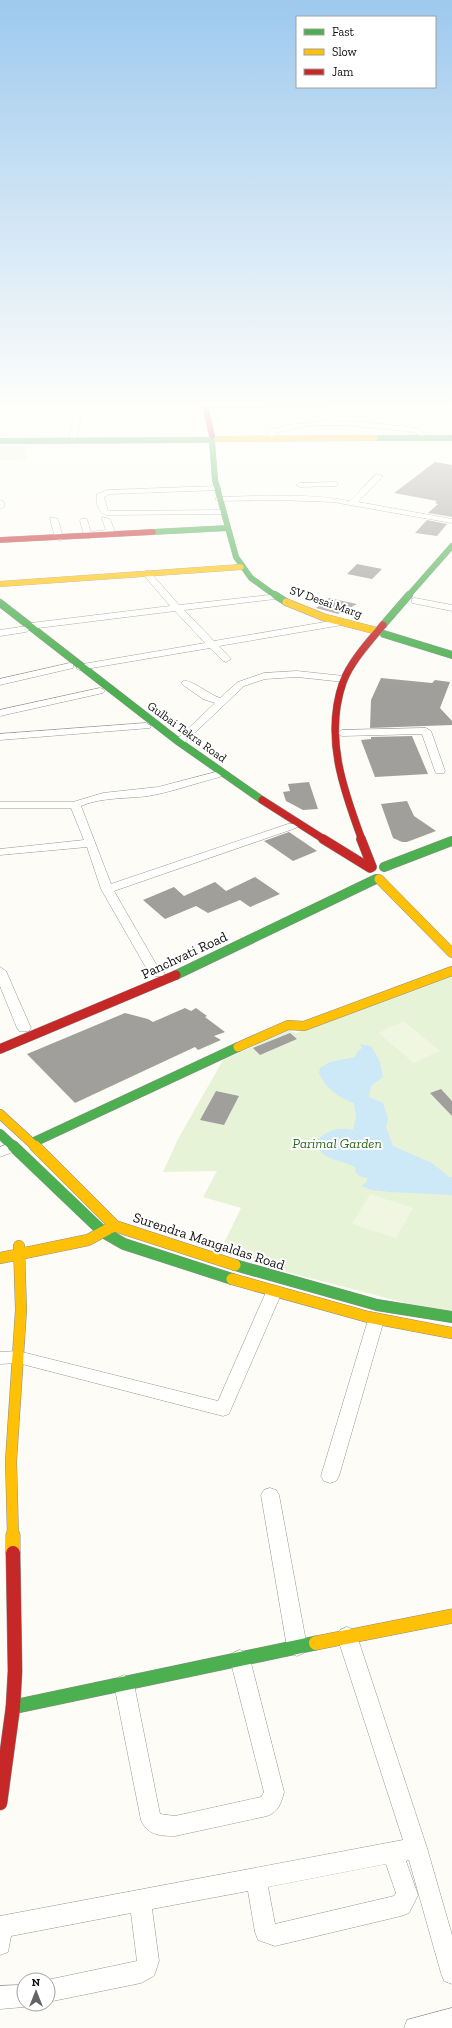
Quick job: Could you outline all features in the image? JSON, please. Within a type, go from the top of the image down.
[{"type":"main road","name":"SV Desai Marg","points":[[219,499],[241,567],[259,584],[275,596],[308,611],[381,632],[452,655]]},
{"type":"main road","points":[[0,540],[85,534],[228,528]]},
{"type":"main road","points":[[452,546],[351,666],[344,679],[336,707],[333,749],[339,775],[377,871],[452,953]]},
{"type":"main road","points":[[359,672],[381,632],[415,601],[452,557]]},
{"type":"main road","points":[[0,584],[241,567]]},
{"type":"main road","name":"Gulbai Tekra Road","points":[[0,603],[70,666],[146,726],[292,826],[326,846],[377,871]]},
{"type":"main road","name":"Gulbai Tekra Road","points":[[0,609],[28,627],[179,742],[282,814],[377,871]]},
{"type":"main road","points":[[347,701],[344,708],[342,733],[348,775],[362,811]]},
{"type":"main road","points":[[377,871],[452,841]]},
{"type":"main road","points":[[377,871],[452,848]]},
{"type":"main road","name":"Panchvati Road","points":[[48,1018],[159,973],[377,871]]},
{"type":"main road","name":"Panchvati Road","points":[[0,1049],[161,982],[377,871]]},
{"type":"main road","points":[[32,1143],[270,1032],[288,1025],[304,1026],[452,971]]},
{"type":"main road","name":"Surendra Mangaldas Road","points":[[0,1114],[32,1143],[115,1226],[277,1278],[377,1305],[452,1317]]},
{"type":"main road","name":"Surendra Mangaldas Road","points":[[0,1134],[88,1228],[103,1232],[124,1244],[274,1292],[376,1320],[452,1334]]},
{"type":"main road","points":[[0,1258],[74,1235],[106,1217]]},
{"type":"main road","points":[[0,1249],[19,1251],[72,1244],[88,1240],[115,1226]]},
{"type":"main road","points":[[0,1803],[13,1707],[7,1659],[6,1443],[18,1357],[21,1310],[19,1251]]},
{"type":"main road","points":[[13,1707],[348,1636],[452,1616]]},
{"type":"street","points":[[100,499],[101,508],[106,513],[223,512]]},
{"type":"street","points":[[309,499],[352,503],[452,521]]},
{"type":"street","points":[[352,503],[356,499]]},
{"type":"street","points":[[0,502],[0,507]]},
{"type":"street","points":[[54,519],[58,536]]},
{"type":"street","points":[[106,519],[111,533]]},
{"type":"street","points":[[84,522],[85,534]]},
{"type":"street","points":[[147,574],[226,659]]},
{"type":"street","points":[[0,633],[28,627],[275,596]]},
{"type":"street","points":[[415,601],[452,608]]},
{"type":"street","points":[[80,667],[342,622]]},
{"type":"street","points":[[0,682],[70,666]]},
{"type":"street","points":[[179,742],[241,684],[264,676],[297,674],[344,679]]},
{"type":"street","points":[[186,683],[207,697],[222,702]]},
{"type":"street","points":[[0,713],[100,691]]},
{"type":"street","points":[[0,737],[146,726]]},
{"type":"street","points":[[342,733],[426,731],[440,771]]},
{"type":"street","points":[[0,805],[75,805],[84,800],[150,792],[216,775]]},
{"type":"street","points":[[75,805],[91,843],[107,889],[151,966],[159,973]]},
{"type":"street","points":[[107,889],[292,826]]},
{"type":"street","points":[[0,852],[91,843]]},
{"type":"street","points":[[0,971],[25,1028]]},
{"type":"street","points":[[0,1152],[13,1147]]},
{"type":"street","points":[[0,1358],[18,1357],[223,1409],[274,1292]]},
{"type":"street","points":[[330,1476],[376,1320]]},
{"type":"street","points":[[270,1495],[297,1647]]},
{"type":"street","points":[[348,1636],[416,1848],[452,1973]]},
{"type":"street","points":[[124,1684],[151,1820],[160,1826],[175,1826],[267,1806],[272,1800],[274,1792],[240,1659]]},
{"type":"street","points":[[0,1933],[140,1901],[416,1848]]},
{"type":"street","points":[[256,1878],[266,1932],[274,1935],[284,1934],[401,1905],[407,1895],[392,1852]]},
{"type":"street","points":[[56,1989],[141,1972],[146,1968],[148,1961],[140,1901]]},
{"type":"street","points":[[0,1996],[1,1998],[9,1999],[16,1998]]},
{"type":"street","points":[[415,2028],[452,2019]]},
{"type":"green space","name":"Parimal Garden","points":[[452,976],[452,1315],[279,1270],[245,1255],[221,1249],[241,1208],[203,1197],[217,1171],[163,1172],[178,1139],[223,1060],[289,1030],[296,1033]]},
{"type":"green space","points":[[404,1021],[440,1051],[414,1063],[378,1033]]},
{"type":"green space","points":[[370,1194],[413,1208],[396,1238],[352,1224]]},
{"type":"water","points":[[360,1044],[371,1046],[380,1062],[383,1077],[371,1086],[369,1097],[383,1103],[388,1119],[386,1127],[393,1146],[432,1163],[449,1177],[452,1177],[452,1195],[372,1190],[361,1186],[367,1182],[367,1178],[359,1176],[355,1171],[356,1168],[327,1157],[322,1153],[316,1141],[329,1131],[338,1129],[353,1130],[356,1117],[354,1103],[333,1092],[329,1088],[319,1073],[320,1068],[330,1062],[355,1057],[357,1052],[362,1048]]},
{"type":"building","points":[[424,499],[452,499],[452,517],[428,513],[438,504],[435,503],[437,501]]},
{"type":"building","points":[[427,520],[447,524],[437,536],[415,533]]},
{"type":"building","points":[[357,564],[382,569],[372,579],[347,574]]},
{"type":"building","points":[[329,598],[357,604],[338,614],[316,608]]},
{"type":"building","points":[[381,678],[432,683],[435,680],[450,682],[440,708],[452,721],[452,725],[370,728],[371,700]]},
{"type":"building","points":[[412,736],[428,774],[375,777],[361,740],[371,739],[371,737]]},
{"type":"building","points":[[309,782],[318,809],[303,810],[286,801],[283,792],[290,791],[288,784]]},
{"type":"building","points":[[407,801],[414,816],[436,831],[407,842],[402,842],[393,838],[381,804]]},
{"type":"building","points":[[289,832],[317,851],[293,861],[264,841]]},
{"type":"building","points":[[255,877],[280,894],[250,907],[240,900],[208,913],[196,906],[165,919],[143,900],[174,887],[184,896],[215,882],[226,891]]},
{"type":"building","points":[[185,1008],[191,1011],[196,1008],[225,1032],[214,1036],[221,1040],[198,1050],[195,1047],[75,1103],[27,1054],[125,1013],[148,1019],[153,1022]]},
{"type":"building","points":[[290,1033],[297,1039],[260,1055],[253,1048]]},
{"type":"building","points":[[441,1089],[452,1101],[452,1116],[430,1093]]},
{"type":"building","points":[[216,1091],[239,1096],[224,1125],[200,1120]]},
{"type":"traffic: fast","points":[[220,499],[236,557],[240,565],[257,583],[286,602]]},
{"type":"traffic: fast","points":[[153,532],[228,528]]},
{"type":"traffic: fast","points":[[383,625],[452,546]]},
{"type":"traffic: fast","points":[[0,603],[179,742],[262,800]]},
{"type":"traffic: fast","points":[[384,634],[452,655]]},
{"type":"traffic: fast","points":[[384,867],[452,841]]},
{"type":"traffic: fast","points":[[176,975],[376,879]]},
{"type":"traffic: fast","points":[[32,1143],[238,1047]]},
{"type":"traffic: fast","points":[[0,1134],[103,1232],[124,1244],[232,1279]]},
{"type":"traffic: fast","points":[[235,1265],[377,1305],[452,1317]]},
{"type":"traffic: fast","points":[[13,1707],[316,1643]]},
{"type":"traffic: slow","points":[[0,584],[241,567]]},
{"type":"traffic: slow","points":[[286,602],[323,617],[377,631]]},
{"type":"traffic: slow","points":[[379,879],[452,953]]},
{"type":"traffic: slow","points":[[238,1047],[288,1025],[304,1026],[452,971]]},
{"type":"traffic: slow","points":[[0,1114],[32,1143],[115,1226],[235,1265]]},
{"type":"traffic: slow","points":[[0,1258],[88,1240],[112,1227]]},
{"type":"traffic: slow","points":[[13,1553],[11,1461],[21,1310],[19,1246]]},
{"type":"traffic: slow","points":[[232,1279],[368,1317],[452,1333]]},
{"type":"traffic: slow","points":[[316,1643],[452,1616]]},
{"type":"traffic: jam","points":[[0,540],[153,532]]},
{"type":"traffic: jam","points":[[372,867],[347,799],[336,753],[334,729],[336,706],[343,682],[356,659],[383,625]]},
{"type":"traffic: jam","points":[[262,800],[370,868]]},
{"type":"traffic: jam","points":[[0,1049],[176,975]]},
{"type":"traffic: jam","points":[[0,1803],[13,1707],[15,1671],[13,1553]]}]
